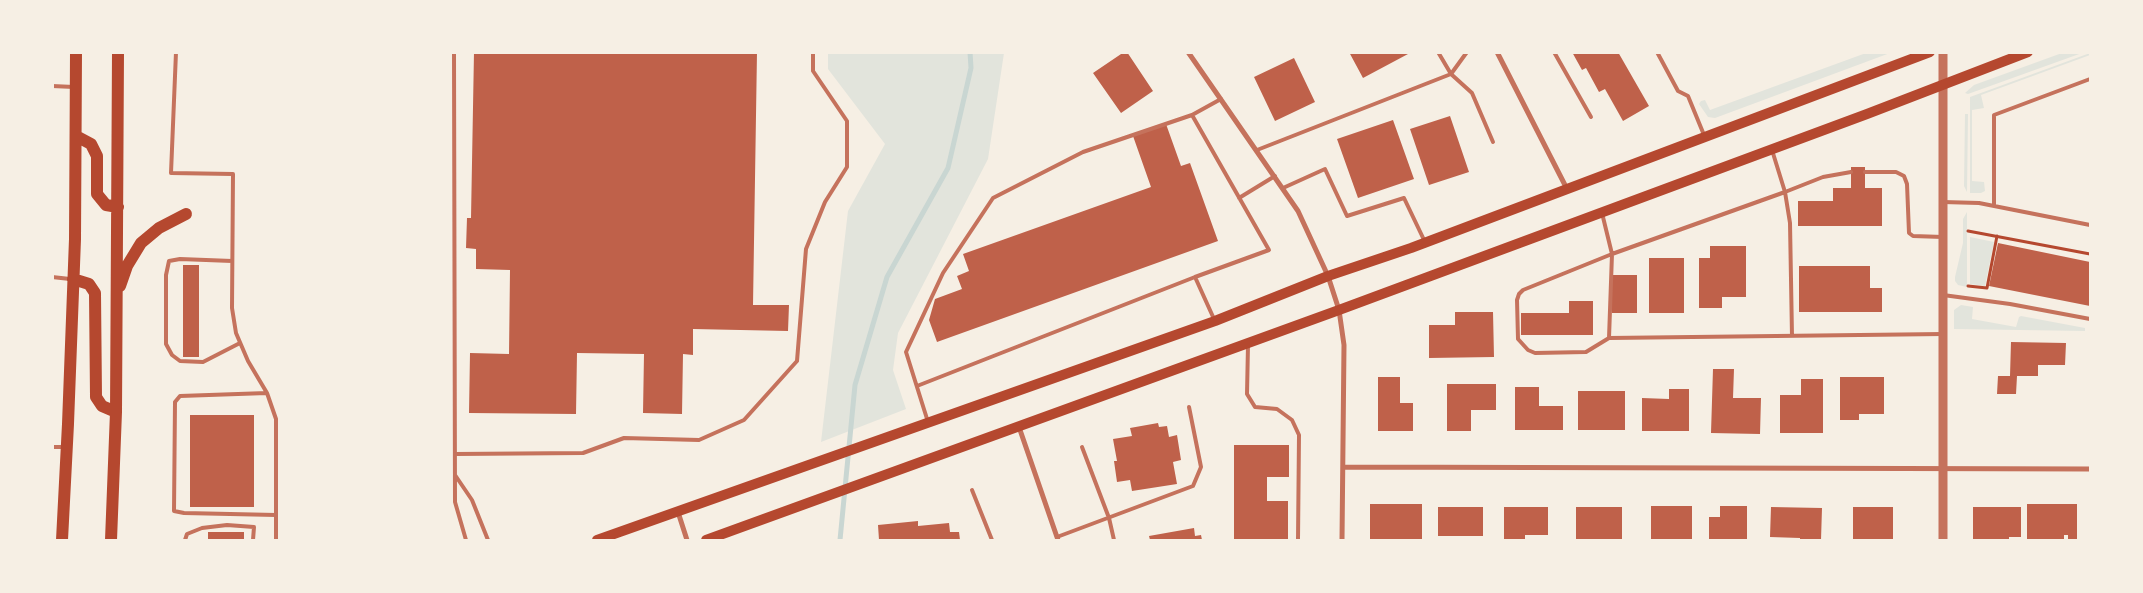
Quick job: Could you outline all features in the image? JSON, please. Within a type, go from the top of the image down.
[{"type":"main road","points":[[62,540],[73,279],[76,52]]},
{"type":"main road","points":[[111,540],[116,412],[118,52]]},
{"type":"main road","points":[[597,540],[929,424],[1215,321],[1328,276],[1425,242],[1930,52]]},
{"type":"main road","points":[[706,540],[1602,213],[2028,52]]},
{"type":"main road","points":[[76,136],[91,144],[97,156],[97,194],[106,205],[118,207]]},
{"type":"main road","points":[[117,295],[127,266],[141,243],[159,228],[186,214]]},
{"type":"main road","points":[[73,279],[89,284],[94,292],[96,397],[102,406],[116,412]]},
{"type":"street","points":[[1188,52],[1298,211],[1328,276],[1339,310],[1344,346],[1342,540]]},
{"type":"street","points":[[1497,52],[1567,189]]},
{"type":"street","points":[[1943,52],[1943,540]]},
{"type":"street","points":[[1019,427],[1058,539]]},
{"type":"street","points":[[1343,467],[2090,469]]},
{"type":"street","points":[[678,512],[687,540]]},
{"type":"lane","points":[[176,52],[171,173],[232,174],[232,308],[240,343],[267,393],[276,419],[276,540]]},
{"type":"lane","points":[[454,52],[455,502],[466,540]]},
{"type":"lane","points":[[455,454],[583,453],[624,438],[699,440],[744,420],[797,361],[806,249],[825,202],[847,167],[847,121],[813,71],[813,52]]},
{"type":"lane","points":[[1438,52],[1451,74],[1472,93],[1493,142]]},
{"type":"lane","points":[[1257,150],[1451,74],[1467,52]]},
{"type":"lane","points":[[1554,52],[1591,117]]},
{"type":"lane","points":[[1657,52],[1678,91],[1688,96],[1705,137]]},
{"type":"lane","points":[[1994,206],[1994,115],[2090,79]]},
{"type":"lane","points":[[52,86],[76,87]]},
{"type":"lane","points":[[929,424],[906,352],[943,273],[993,198],[1083,152],[1192,115],[1221,99]]},
{"type":"lane","points":[[917,386],[1194,277],[1269,250],[1192,115]]},
{"type":"lane","points":[[1772,150],[1785,192],[1790,223],[1792,336]]},
{"type":"lane","points":[[1283,188],[1325,169],[1347,216],[1404,198],[1425,242]]},
{"type":"lane","points":[[1851,172],[1823,177],[1612,254],[1523,290],[1516,300],[1518,339],[1528,350],[1535,353],[1586,352],[1609,338],[1943,334]]},
{"type":"lane","points":[[1865,172],[1896,172],[1904,176],[1907,184],[1909,233],[1913,236],[1943,237]]},
{"type":"lane","points":[[1239,198],[1275,176]]},
{"type":"lane","points":[[1943,202],[1979,203],[2090,225]]},
{"type":"lane","points":[[1602,213],[1612,254],[1609,338]]},
{"type":"lane","points":[[232,261],[180,259],[169,261],[166,275],[166,344],[172,355],[180,360],[203,362],[240,343]]},
{"type":"lane","points":[[1194,277],[1215,321]]},
{"type":"lane","points":[[52,278],[73,279]]},
{"type":"lane","points":[[1943,295],[2002,303],[2090,319]]},
{"type":"lane","points":[[1248,343],[1246,394],[1255,407],[1277,410],[1292,420],[1300,435],[1298,540]]},
{"type":"lane","points":[[267,393],[180,396],[174,402],[174,511],[184,513],[276,515]]},
{"type":"lane","points":[[1058,539],[1192,486],[1200,467],[1188,407]]},
{"type":"lane","points":[[52,447],[67,448]]},
{"type":"lane","points":[[1082,447],[1109,518],[1114,540]]},
{"type":"lane","points":[[455,475],[472,500],[488,540]]},
{"type":"lane","points":[[972,490],[992,540]]},
{"type":"lane","points":[[185,540],[187,534],[202,528],[227,525],[254,527],[253,540]]},
{"type":"path","points":[[1968,231],[2090,254]]},
{"type":"path","points":[[1968,286],[1987,288],[1997,236]]},
{"type":"shaded area","points":[[828,53],[1004,53],[988,159],[898,333],[893,370],[906,409],[821,442],[848,211],[885,144],[828,69]]},
{"type":"shaded area","points":[[1866,53],[1890,53],[1715,118],[1708,117],[1699,104],[1705,100],[1710,110]]},
{"type":"shaded area","points":[[2062,53],[2082,53],[1968,94],[1965,93],[1974,85]]},
{"type":"shaded area","points":[[2090,53],[2090,55],[1981,95],[1984,108],[1972,110],[1972,181],[1984,182],[1985,191],[1970,193],[1970,97]]},
{"type":"shaded area","points":[[1965,114],[1968,114],[1967,192],[1964,186]]},
{"type":"shaded area","points":[[1967,212],[1967,287],[1958,285],[1955,277],[1963,243],[1963,219]]},
{"type":"shaded area","points":[[1970,237],[1994,242],[1985,286],[1970,284]]},
{"type":"shaded area","points":[[1961,305],[1973,307],[1972,319],[2016,327],[2021,316],[2085,328],[2085,331],[1954,329],[1954,310]]},
{"type":"building","points":[[474,52],[757,52],[753,305],[789,305],[788,331],[693,329],[693,355],[683,354],[682,414],[643,413],[644,354],[577,353],[576,414],[469,413],[470,353],[509,354],[510,270],[476,269],[476,249],[466,248],[467,218],[471,218]]},
{"type":"building","points":[[1124,52],[1127,52],[1153,91],[1121,113],[1093,73]]},
{"type":"building","points":[[1349,52],[1407,52],[1408,54],[1363,78]]},
{"type":"building","points":[[1572,52],[1618,52],[1649,106],[1623,121],[1605,89],[1599,92],[1586,68],[1582,70]]},
{"type":"building","points":[[1294,58],[1315,102],[1275,121],[1254,77]]},
{"type":"building","points":[[1450,116],[1469,172],[1429,185],[1410,129]]},
{"type":"building","points":[[1393,120],[1414,179],[1358,198],[1337,139]]},
{"type":"building","points":[[1166,124],[1181,166],[1190,163],[1218,241],[937,342],[929,320],[935,299],[962,289],[957,276],[969,271],[963,254],[1151,187],[1133,136]]},
{"type":"building","points":[[1851,167],[1865,167],[1865,188],[1882,188],[1882,226],[1798,226],[1798,201],[1833,201],[1833,188],[1851,188]]},
{"type":"building","points":[[1998,243],[2090,262],[2090,306],[1989,286]]},
{"type":"building","points":[[1710,246],[1746,246],[1746,297],[1722,297],[1722,308],[1699,308],[1699,258],[1710,258]]},
{"type":"building","points":[[1649,258],[1684,258],[1684,313],[1649,313]]},
{"type":"building","points":[[183,265],[199,265],[199,357],[183,357]]},
{"type":"building","points":[[1799,266],[1870,266],[1870,288],[1882,288],[1882,312],[1799,312]]},
{"type":"building","points":[[1612,275],[1637,275],[1637,313],[1612,313]]},
{"type":"building","points":[[1569,301],[1593,301],[1593,335],[1521,335],[1521,313],[1569,313]]},
{"type":"building","points":[[1455,312],[1493,312],[1494,357],[1429,358],[1429,325],[1455,325]]},
{"type":"building","points":[[2011,342],[2066,343],[2065,365],[2038,365],[2038,376],[2017,376],[2016,394],[1997,394],[1998,376],[2010,376]]},
{"type":"building","points":[[1713,369],[1734,369],[1733,398],[1761,398],[1760,434],[1711,433]]},
{"type":"building","points":[[1378,377],[1400,377],[1400,403],[1413,403],[1413,431],[1378,431]]},
{"type":"building","points":[[1840,377],[1884,377],[1884,414],[1859,414],[1859,420],[1840,420]]},
{"type":"building","points":[[1801,379],[1823,379],[1823,433],[1780,433],[1780,395],[1801,395]]},
{"type":"building","points":[[1447,384],[1496,384],[1496,410],[1471,410],[1471,431],[1447,431]]},
{"type":"building","points":[[1515,387],[1539,387],[1539,406],[1563,406],[1563,430],[1515,430]]},
{"type":"building","points":[[1669,389],[1689,389],[1689,431],[1642,431],[1642,398],[1669,399]]},
{"type":"building","points":[[1578,391],[1625,391],[1625,430],[1578,430]]},
{"type":"building","points":[[190,415],[254,415],[254,507],[190,507]]},
{"type":"building","points":[[1158,423],[1159,427],[1167,426],[1169,437],[1177,435],[1181,460],[1173,462],[1177,484],[1132,491],[1130,480],[1117,482],[1114,461],[1117,461],[1113,439],[1132,436],[1130,428]]},
{"type":"building","points":[[1234,445],[1289,445],[1289,477],[1267,477],[1267,501],[1288,501],[1288,540],[1234,539]]},
{"type":"building","points":[[1370,504],[1422,504],[1422,540],[1370,540]]},
{"type":"building","points":[[2027,504],[2077,504],[2077,540],[2068,540],[2068,535],[2064,535],[2064,540],[2027,540]]},
{"type":"building","points":[[1651,506],[1692,506],[1692,540],[1651,540]]},
{"type":"building","points":[[1720,506],[1747,506],[1747,540],[1709,540],[1709,517],[1720,517]]},
{"type":"building","points":[[1438,507],[1483,507],[1483,536],[1438,536]]},
{"type":"building","points":[[1504,507],[1548,507],[1548,535],[1525,535],[1525,540],[1504,540]]},
{"type":"building","points":[[1576,507],[1622,507],[1622,540],[1576,540]]},
{"type":"building","points":[[1771,507],[1822,508],[1821,540],[1770,537]]},
{"type":"building","points":[[1853,507],[1893,507],[1893,540],[1853,540]]},
{"type":"building","points":[[1973,507],[2021,507],[2021,537],[2009,537],[2009,540],[1973,540]]},
{"type":"building","points":[[918,521],[918,526],[949,523],[950,532],[959,532],[960,540],[879,540],[878,525]]},
{"type":"building","points":[[1194,528],[1195,536],[1201,535],[1202,540],[1150,540],[1149,536]]},
{"type":"building","points":[[208,532],[244,532],[244,540],[208,540]]},
{"type":"waterway","points":[[840,540],[855,385],[887,277],[948,168],[971,68],[970,52]]}]
